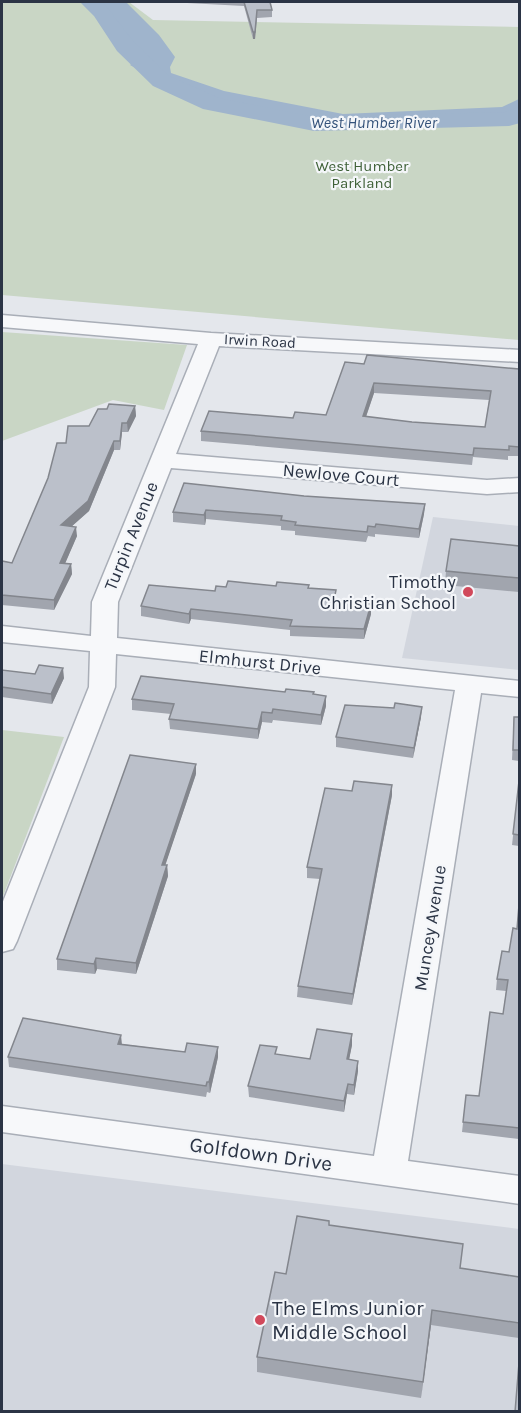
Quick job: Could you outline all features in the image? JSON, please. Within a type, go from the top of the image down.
[{"type":"street","name":"Irwin Road","points":[[2,321],[211,339],[519,356]]},
{"type":"street","name":"Turpin Avenue","points":[[2,941],[102,687],[105,602],[211,339]]},
{"type":"street","name":"Newlove Court","points":[[162,460],[487,487],[519,485]]},
{"type":"street","name":"Elmhurst Drive","points":[[2,634],[519,689]]},
{"type":"street","name":"Muncey Avenue","points":[[389,1171],[469,684]]},
{"type":"street","name":"Golfdown Drive","points":[[2,1119],[519,1190]]},
{"type":"shaded area","name":"Timothy Christian School","points":[[433,517],[519,526],[519,670],[402,658]]},
{"type":"shaded area","name":"The Elms Junior Middle School","points":[[2,1164],[519,1229],[519,1411],[2,1411]]},
{"type":"green space","name":"West Humber Parkland","points":[[2,2],[129,2],[153,20],[519,27],[519,340],[2,295]]},
{"type":"green space","points":[[2,332],[187,345],[164,410],[113,400],[2,441]]},
{"type":"green space","points":[[2,730],[64,737],[2,899]]},
{"type":"water","points":[[90,2],[126,2],[159,35],[175,57],[170,67],[171,73],[224,91],[343,114],[502,107],[519,99],[519,114],[500,119],[430,125],[357,126],[284,117],[213,101],[172,88],[130,65],[140,58],[116,38]]},
{"type":"building","points":[[244,2],[270,2],[272,10],[257,10],[255,32],[253,32]]},
{"type":"building","points":[[367,355],[519,369],[519,447],[509,446],[509,450],[474,448],[473,455],[201,431],[209,411],[293,418],[295,412],[326,415],[345,362],[364,364]],"holes":[[[374,383],[491,391],[485,427],[363,416]]]},
{"type":"building","points":[[109,404],[135,406],[127,423],[122,423],[120,441],[114,441],[88,501],[61,525],[76,527],[60,563],[71,564],[54,600],[2,595],[2,561],[12,563],[48,478],[57,443],[66,443],[68,426],[89,426],[98,409],[107,409]]},
{"type":"building","points":[[184,483],[304,496],[425,504],[419,529],[376,524],[375,527],[368,526],[367,532],[295,525],[296,522],[281,520],[282,516],[206,510],[204,515],[173,512]]},
{"type":"building","points":[[451,539],[519,546],[519,578],[446,571]]},
{"type":"building","points":[[228,581],[276,586],[277,582],[309,585],[308,588],[336,590],[334,600],[371,604],[364,629],[290,626],[292,620],[191,609],[189,614],[141,606],[149,585],[215,591],[216,586],[226,587]]},
{"type":"building","points":[[39,665],[63,668],[51,694],[2,687],[2,670],[35,674]]},
{"type":"building","points":[[141,676],[285,692],[286,689],[314,692],[313,694],[326,696],[321,715],[273,709],[272,713],[262,712],[258,729],[169,719],[174,704],[132,699]]},
{"type":"building","points":[[395,703],[422,707],[414,748],[336,737],[345,705],[394,708]]},
{"type":"building","points":[[514,717],[519,717],[519,750],[513,750]]},
{"type":"building","points":[[130,755],[196,764],[162,865],[167,865],[136,963],[96,958],[94,964],[57,959]]},
{"type":"building","points":[[354,781],[392,785],[353,994],[298,986],[322,869],[307,867],[325,788],[352,791]]},
{"type":"building","points":[[519,781],[519,835],[513,834]]},
{"type":"building","points":[[519,905],[519,1128],[463,1122],[466,1095],[479,1096],[490,1012],[503,1014],[508,980],[497,979],[502,951],[509,952],[513,928],[517,929]]},
{"type":"building","points":[[23,1018],[121,1035],[118,1044],[185,1052],[187,1043],[218,1047],[206,1086],[8,1057]]},
{"type":"building","points":[[317,1029],[352,1034],[347,1059],[358,1061],[354,1085],[348,1084],[344,1101],[248,1086],[260,1045],[277,1047],[275,1054],[310,1059]]},
{"type":"building","points":[[297,1216],[329,1221],[329,1225],[463,1244],[460,1268],[519,1277],[519,1323],[432,1310],[423,1382],[257,1357],[275,1272],[286,1274]]},
{"type":"building","points":[[519,1363],[519,1412],[515,1412]]},
{"type":"waterway","name":"West Humber River","points":[[91,2],[102,12],[125,46],[161,81],[212,104],[314,124],[424,123],[509,119],[520,114]]},
{"type":"place","name":"Timothy Christian School","points":[[468,592]]},
{"type":"place","name":"The Elms Junior Middle School","points":[[260,1320]]}]
